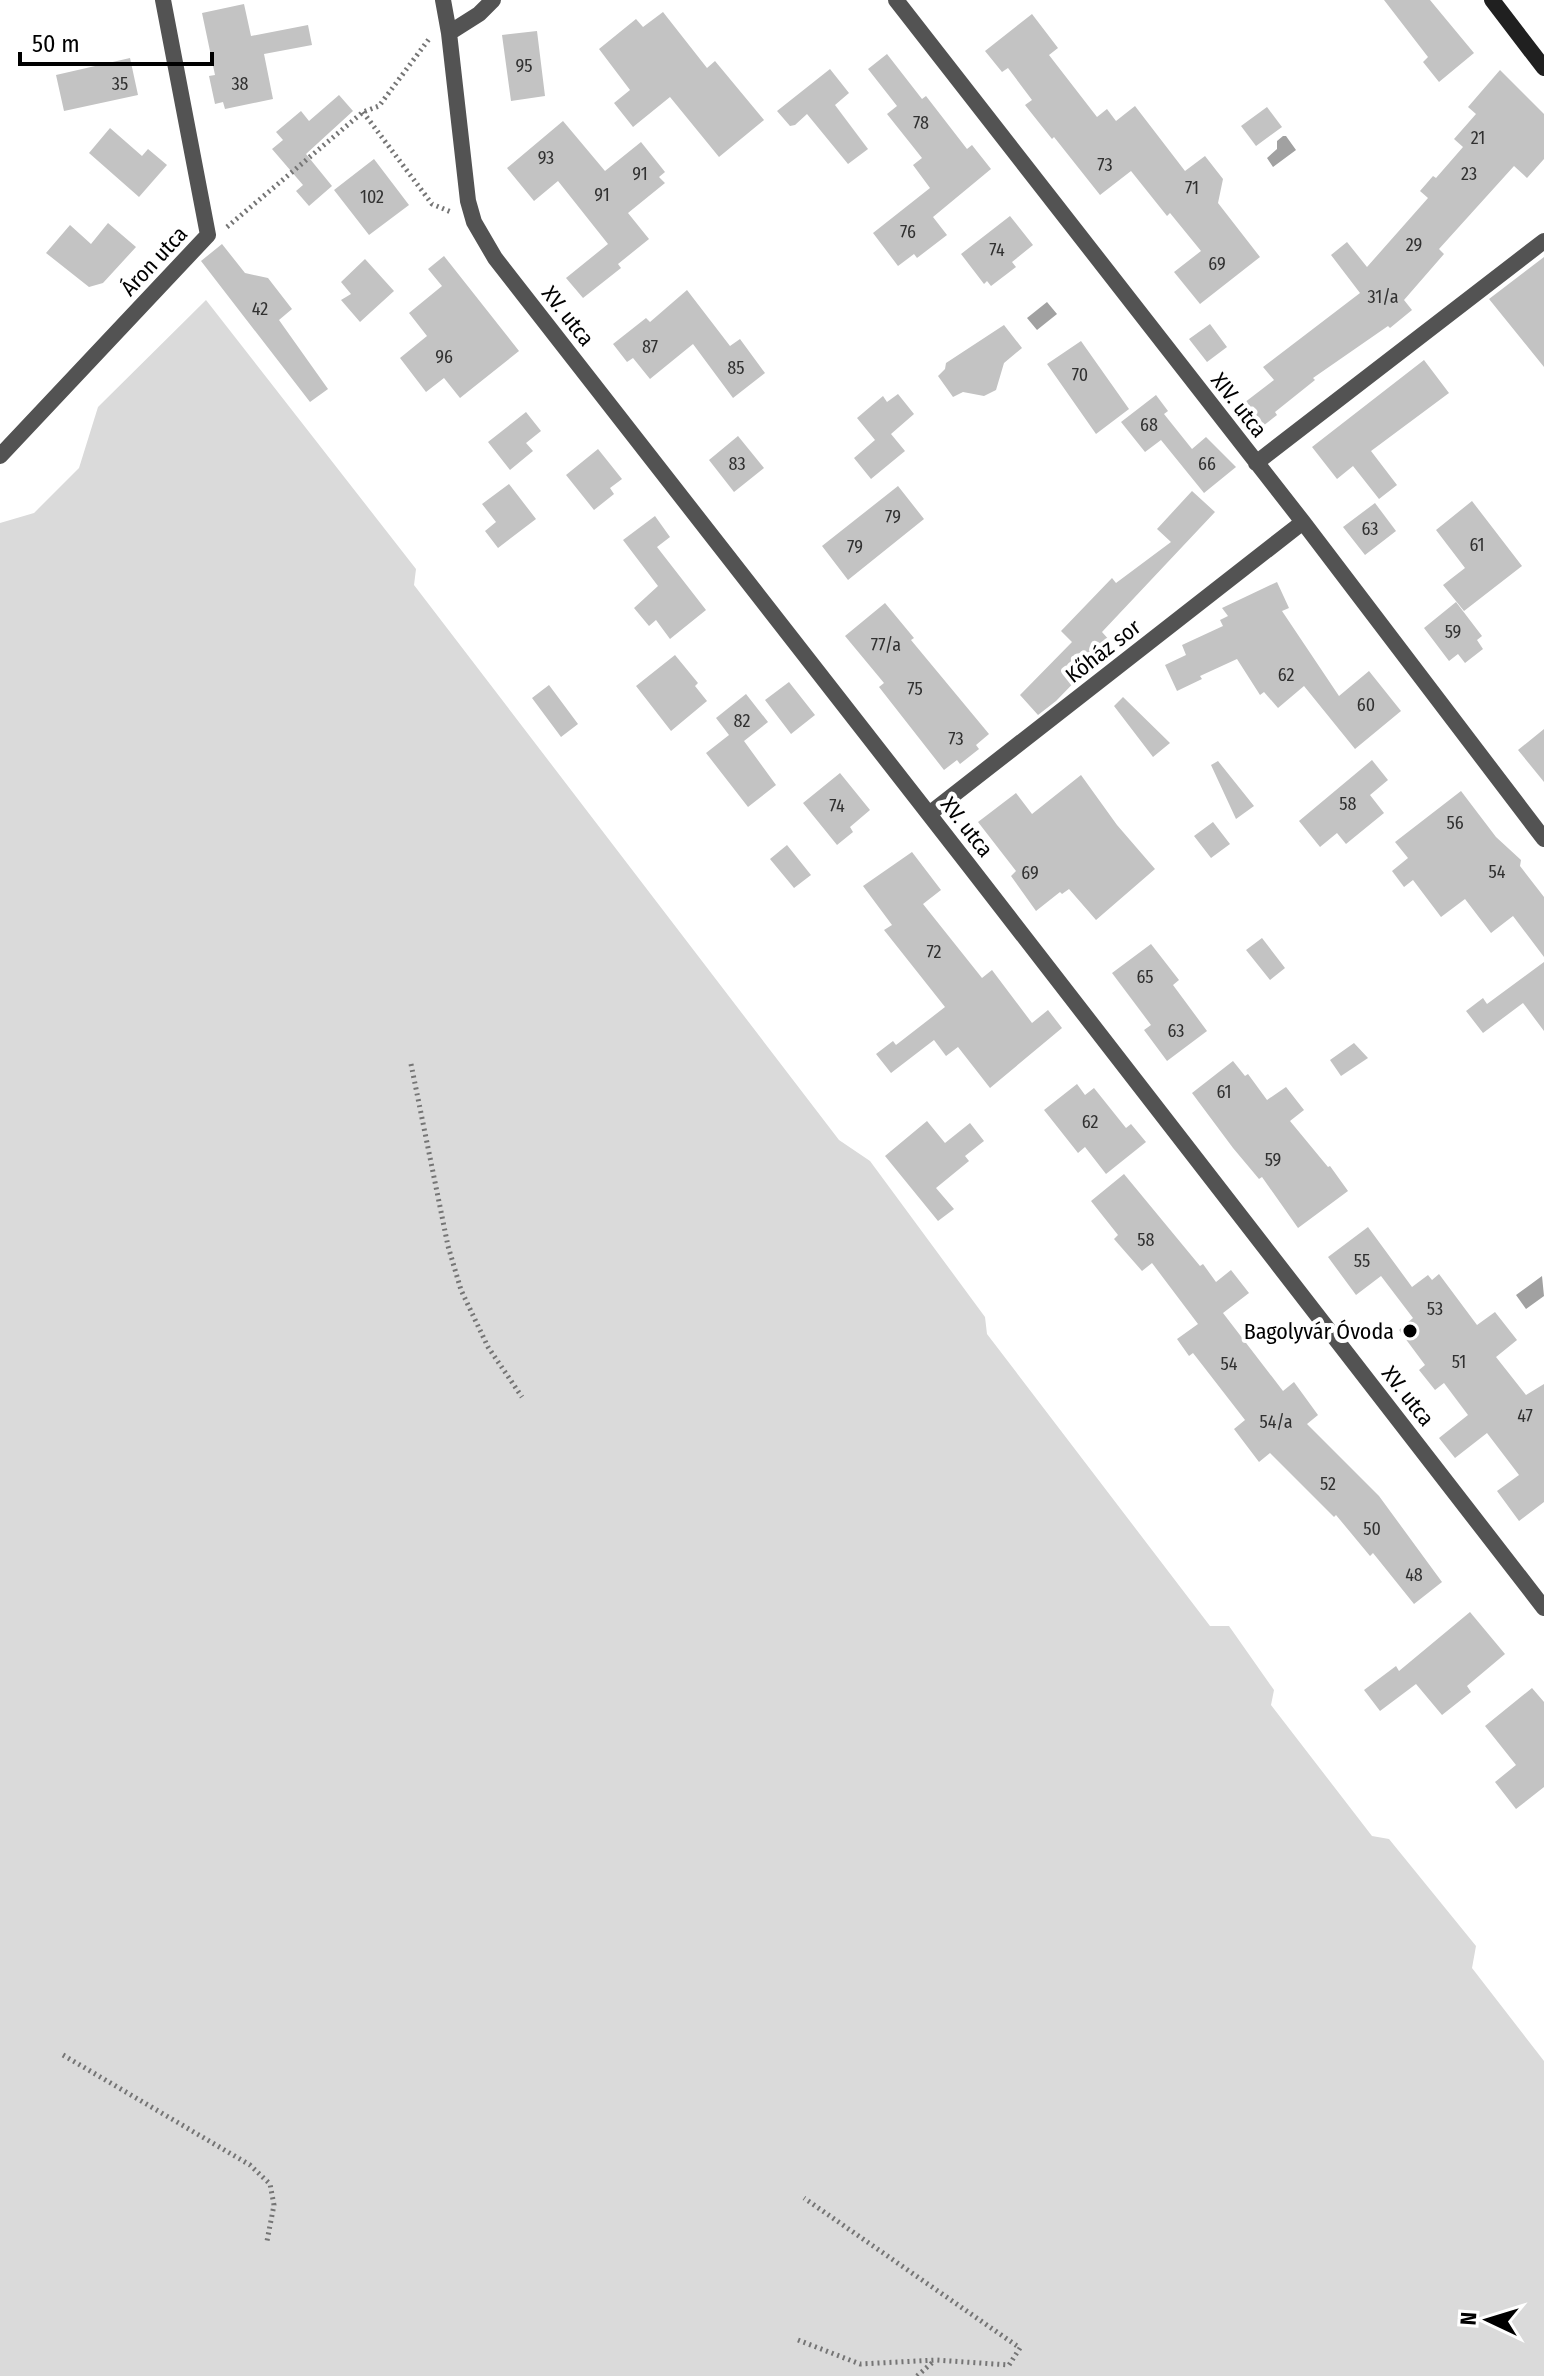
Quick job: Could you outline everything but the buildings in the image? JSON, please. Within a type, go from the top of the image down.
[{"type":"street","name":"Áron utca","points":[[0,456],[208,235],[163,0]]},
{"type":"street","name":"XV. utca","points":[[443,0],[468,201],[474,222],[495,258],[1544,1608]]},
{"type":"street","points":[[449,33],[479,14],[493,0]]},
{"type":"street","name":"XIV. utca","points":[[896,0],[1303,522],[1544,839]]},
{"type":"street","points":[[1492,0],[1542,62]]},
{"type":"street","points":[[1256,463],[1544,241]]},
{"type":"street","name":"Kőház sor","points":[[929,814],[1303,522]]},
{"type":"path","points":[[208,235],[223,230],[363,112],[379,106],[437,29],[449,33]]},
{"type":"path","points":[[363,112],[432,204],[474,222]]},
{"type":"path","points":[[411,1064],[448,1246],[461,1290],[488,1347],[522,1397]]},
{"type":"path","points":[[63,2055],[250,2165],[270,2184],[274,2205],[267,2241]]},
{"type":"path","points":[[798,2340],[860,2364],[936,2360],[1009,2365],[1020,2348],[804,2198]]},
{"type":"path","points":[[917,2376],[936,2360]]},
{"type":"shaded area","points":[[1283,136],[1296,150],[1273,167],[1267,158],[1277,149],[1277,141]]},
{"type":"shaded area","points":[[206,300],[416,569],[414,585],[839,1140],[870,1161],[985,1317],[987,1334],[1210,1626],[1229,1626],[1274,1690],[1271,1705],[1372,1836],[1389,1839],[1476,1946],[1472,1968],[1544,2061],[1544,2376],[0,2376],[0,523],[34,513],[79,468],[98,407]]},
{"type":"shaded area","points":[[1047,302],[1057,314],[1037,330],[1027,318]]},
{"type":"shaded area","points":[[1542,1276],[1544,1296],[1526,1309],[1516,1295]]},
{"type":"place","name":"Bagolyvár Óvoda","points":[[1410,1331]]}]
